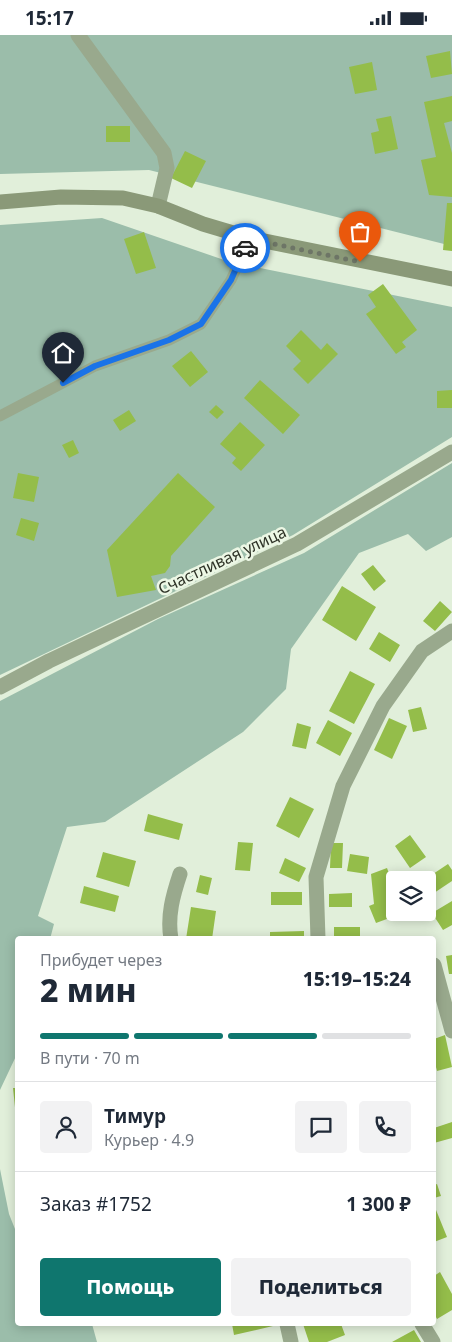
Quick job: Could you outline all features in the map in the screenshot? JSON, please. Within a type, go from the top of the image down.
[{"type":"street","points":[[78,35],[164,153],[167,168],[158,207]]},
{"type":"street","points":[[0,203],[61,197],[123,198],[158,207],[250,239],[452,279]]},
{"type":"street","name":"Счастливая улица","points":[[0,687],[49,661],[297,544],[452,452]]},
{"type":"street","points":[[318,936],[316,877],[343,786],[383,706],[422,651],[452,631]]},
{"type":"street","points":[[171,936],[172,900],[180,874]]},
{"type":"street","points":[[436,981],[440,1014],[452,1031]]},
{"type":"street","points":[[287,1326],[291,1342]]},
{"type":"street","points":[[423,1326],[433,1342]]},
{"type":"lane","points":[[0,416],[95,366],[169,340],[201,324],[231,280],[250,239]]},
{"type":"green space","points":[[0,35],[452,35],[452,246],[149,170],[0,174]]},
{"type":"green space","points":[[102,218],[230,262],[452,307],[452,437],[293,535],[0,675],[0,225]]},
{"type":"green space","points":[[452,463],[452,537],[426,551],[408,534],[359,553],[291,649],[286,689],[243,732],[105,822],[67,827],[38,916],[54,924],[51,936],[15,936],[15,1058],[0,1090],[0,701],[158,619],[304,553]]},
{"type":"green space","points":[[0,1169],[9,1214],[15,1229],[15,1326],[93,1326],[97,1342],[0,1342]]},
{"type":"building","points":[[450,51],[452,74],[431,78],[426,56]]},
{"type":"building","points":[[372,62],[377,90],[355,94],[349,67]]},
{"type":"building","points":[[452,96],[452,121],[444,123],[452,153],[452,197],[429,195],[421,160],[436,157],[424,102]]},
{"type":"building","points":[[391,116],[398,149],[375,154],[371,133],[379,131],[376,119]]},
{"type":"building","points":[[106,126],[130,126],[130,142],[106,142]]},
{"type":"building","points":[[185,151],[206,161],[192,188],[171,178]]},
{"type":"building","points":[[447,203],[452,203],[452,251],[443,250]]},
{"type":"building","points":[[144,232],[156,268],[136,274],[124,239]]},
{"type":"building","points":[[383,284],[417,330],[402,342],[406,347],[396,354],[366,314],[376,307],[368,295]]},
{"type":"building","points":[[301,330],[321,350],[327,343],[338,354],[308,384],[293,369],[301,361],[286,346]]},
{"type":"building","points":[[191,351],[208,372],[190,387],[172,366]]},
{"type":"building","points":[[260,380],[300,415],[283,434],[244,398]]},
{"type":"building","points":[[452,390],[452,408],[437,408],[437,391]]},
{"type":"building","points":[[216,405],[224,412],[217,419],[209,412]]},
{"type":"building","points":[[129,410],[136,421],[120,431],[113,420]]},
{"type":"building","points":[[240,422],[265,445],[241,471],[232,463],[236,458],[220,444]]},
{"type":"building","points":[[73,440],[79,453],[69,458],[62,445]]},
{"type":"building","points":[[18,473],[39,477],[34,502],[13,498]]},
{"type":"building","points":[[178,473],[215,507],[171,556],[170,566],[165,573],[151,576],[156,590],[117,597],[107,550]]},
{"type":"building","points":[[21,518],[39,523],[34,541],[16,535]]},
{"type":"building","points":[[373,565],[386,581],[374,591],[361,574]]},
{"type":"building","points":[[342,586],[376,607],[356,641],[322,620]]},
{"type":"building","points":[[440,601],[452,612],[435,631],[423,621]]},
{"type":"building","points":[[379,632],[400,645],[390,662],[369,649]]},
{"type":"building","points":[[350,671],[375,684],[354,724],[329,711]]},
{"type":"building","points":[[421,707],[427,729],[413,732],[408,710]]},
{"type":"building","points":[[389,718],[407,726],[392,759],[374,750]]},
{"type":"building","points":[[328,720],[352,733],[340,756],[316,743]]},
{"type":"building","points":[[297,723],[311,727],[306,749],[292,746]]},
{"type":"building","points":[[290,797],[314,809],[299,838],[276,826]]},
{"type":"building","points":[[148,814],[183,824],[179,840],[144,831]]},
{"type":"building","points":[[410,835],[426,857],[410,868],[395,846]]},
{"type":"building","points":[[238,842],[253,843],[250,871],[235,870]]},
{"type":"building","points":[[331,843],[343,843],[342,868],[330,868]]},
{"type":"building","points":[[103,852],[136,861],[129,887],[96,877]]},
{"type":"building","points":[[350,854],[369,857],[367,874],[347,871]]},
{"type":"building","points":[[285,858],[306,868],[299,882],[279,873]]},
{"type":"building","points":[[448,864],[452,870],[452,881],[436,892],[436,872]]},
{"type":"building","points":[[387,868],[388,871],[386,871],[386,919],[376,923],[369,906],[374,904],[371,874]]},
{"type":"building","points":[[200,875],[212,878],[208,895],[196,892]]},
{"type":"building","points":[[84,886],[119,896],[115,912],[80,903]]},
{"type":"building","points":[[271,892],[302,892],[302,905],[271,905]]},
{"type":"building","points":[[352,893],[352,907],[329,907],[329,894]]},
{"type":"building","points":[[452,901],[452,925],[443,930],[436,919],[436,911]]},
{"type":"building","points":[[191,907],[216,911],[212,936],[186,936]]},
{"type":"building","points":[[334,927],[360,927],[360,936],[334,936]]},
{"type":"building","points":[[304,931],[304,936],[270,936],[270,932]]},
{"type":"building","points":[[452,955],[452,974],[449,974],[446,956]]},
{"type":"building","points":[[445,1035],[452,1067],[437,1071],[436,1038]]},
{"type":"building","points":[[13,1088],[15,1088],[15,1107]]},
{"type":"building","points":[[452,1122],[452,1138],[436,1142],[436,1127]]},
{"type":"building","points":[[436,1184],[441,1196],[436,1197]]},
{"type":"building","points":[[436,1210],[447,1237],[436,1241]]},
{"type":"building","points":[[440,1272],[452,1294],[452,1310],[437,1319],[436,1317],[436,1275]]},
{"type":"building","points":[[232,1326],[273,1326],[234,1335]]},
{"type":"building","points":[[304,1326],[342,1326],[345,1335],[327,1342],[309,1342]]},
{"type":"building","points":[[414,1330],[421,1342],[392,1342]]},
{"type":"way so far","points":[[245,248],[250,239],[360,262]]},
{"type":"route","points":[[63,383],[95,366],[169,340],[201,324],[231,280],[245,248]]}]
